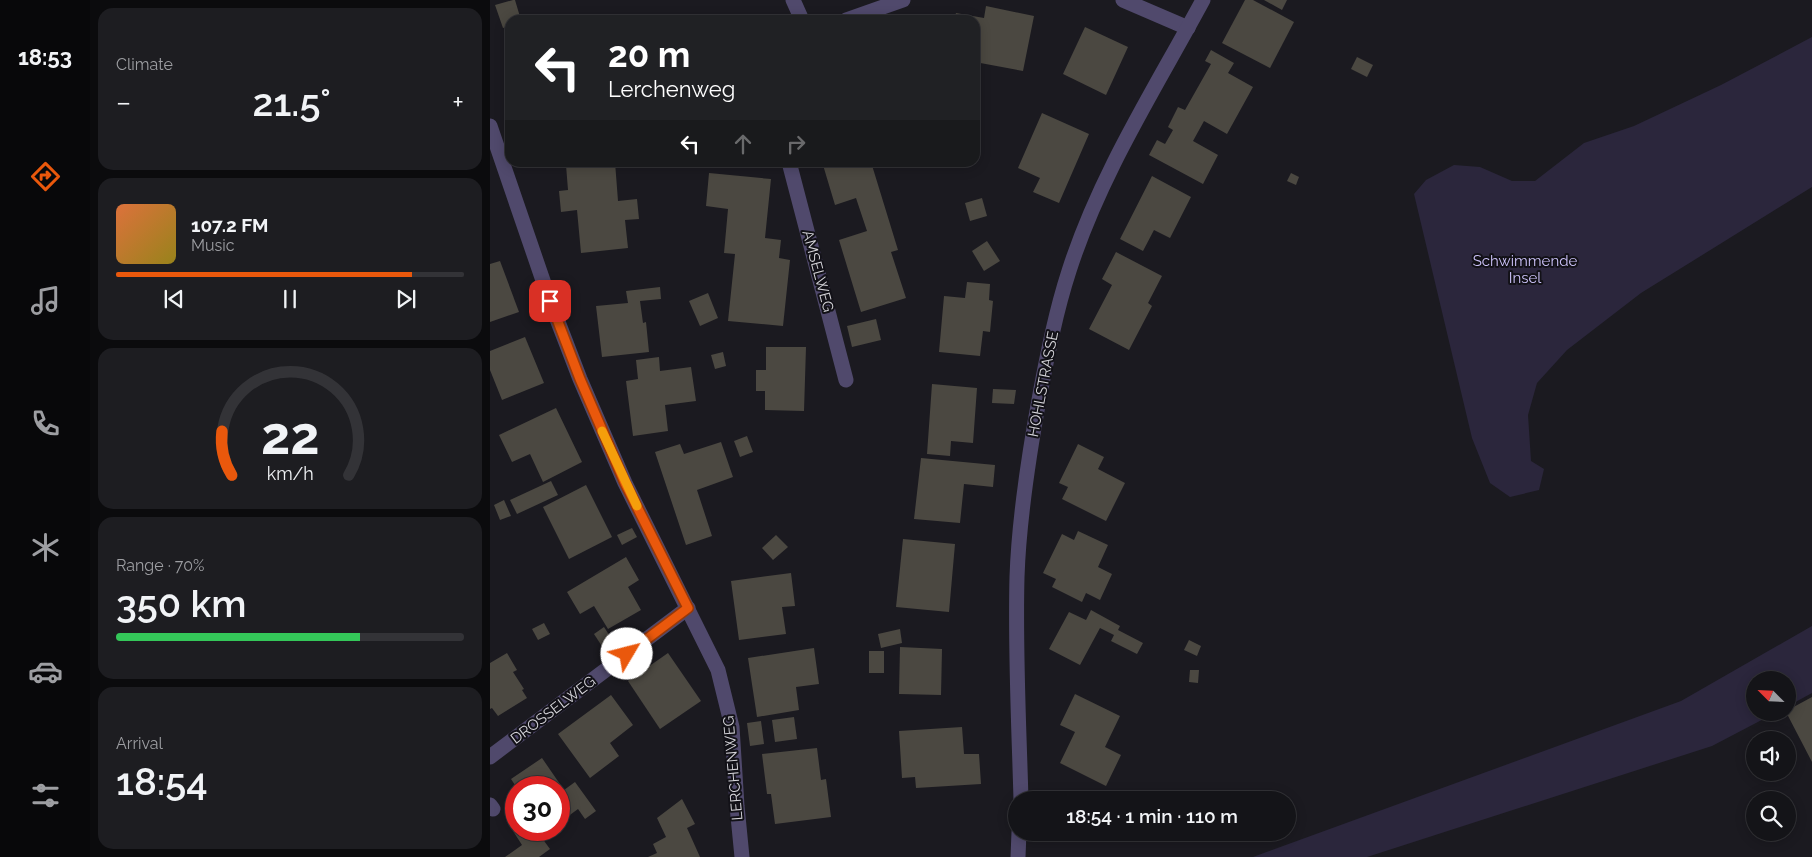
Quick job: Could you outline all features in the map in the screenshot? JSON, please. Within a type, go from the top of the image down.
[{"type":"street","points":[[793,0],[800,15]]},
{"type":"street","points":[[860,15],[903,0]]},
{"type":"street","points":[[1123,0],[1188,28]]},
{"type":"street","name":"HOHLSTRASSE","points":[[1020,791],[1016,675],[1017,575],[1025,487],[1034,423],[1051,336],[1069,271],[1096,201],[1126,137],[1203,0]]},
{"type":"street","name":"LERCHENWEG","points":[[490,126],[550,301],[580,379],[625,483],[718,670],[732,727],[742,857]]},
{"type":"street","name":"AMSELWEG","points":[[790,167],[846,380]]},
{"type":"street","name":"DROSSELWEG","points":[[490,757],[688,608]]},
{"type":"street","points":[[1018,857],[1019,841]]},
{"type":"green space","name":"Schwimmende Insel","points":[[1812,37],[1812,187],[1641,293],[1567,350],[1537,383],[1528,415],[1531,461],[1544,469],[1539,490],[1510,497],[1490,483],[1472,438],[1414,194],[1426,180],[1454,165],[1480,167],[1512,181],[1535,181],[1584,143],[1634,126],[1721,85]]},
{"type":"green space","points":[[1812,626],[1812,693],[1796,702],[1796,671],[1746,671],[1746,721],[1760,721],[1712,746],[1367,857],[1253,857],[1681,701]]},
{"type":"building","points":[[515,0],[520,15],[505,15],[505,27],[503,28],[495,5]]},
{"type":"building","points":[[1245,0],[1253,0],[1294,22],[1270,68],[1222,43]]},
{"type":"building","points":[[1264,0],[1287,0],[1282,10]]},
{"type":"building","points":[[986,6],[1034,16],[1023,71],[980,63],[980,17],[984,18]]},
{"type":"building","points":[[1085,27],[1128,47],[1106,95],[1063,74]]},
{"type":"building","points":[[1211,50],[1234,63],[1228,73],[1253,87],[1227,134],[1204,121],[1193,141],[1218,155],[1203,184],[1149,155],[1157,140],[1165,144],[1173,130],[1168,127],[1178,107],[1185,110],[1211,64],[1205,61]]},
{"type":"building","points":[[1357,57],[1373,65],[1367,77],[1351,69]]},
{"type":"building","points":[[1042,113],[1089,134],[1059,203],[1033,192],[1040,178],[1018,168]]},
{"type":"building","points":[[566,167],[615,167],[618,201],[637,199],[639,219],[625,220],[628,248],[581,253],[577,210],[561,212],[559,191],[568,190]]},
{"type":"building","points":[[824,167],[873,167],[898,250],[891,252],[906,298],[861,312],[839,240],[867,231],[856,198],[835,205]]},
{"type":"building","points":[[709,173],[771,179],[765,238],[781,240],[779,258],[790,260],[783,326],[728,321],[735,254],[724,253],[728,209],[706,206]]},
{"type":"building","points":[[1291,173],[1299,177],[1296,185],[1287,181]]},
{"type":"building","points":[[1152,176],[1191,197],[1170,238],[1154,230],[1143,251],[1120,239]]},
{"type":"building","points":[[982,198],[987,216],[970,221],[965,203]]},
{"type":"building","points":[[987,241],[1000,261],[984,271],[972,251]]},
{"type":"building","points":[[1116,252],[1162,276],[1148,303],[1152,306],[1129,350],[1089,329],[1112,285],[1102,279]]},
{"type":"building","points":[[500,261],[519,312],[490,322],[490,264]]},
{"type":"building","points":[[967,282],[990,284],[989,300],[993,301],[990,332],[983,331],[980,356],[939,352],[944,296],[965,298]]},
{"type":"building","points":[[660,287],[661,299],[640,301],[643,323],[646,322],[649,352],[602,357],[596,306],[628,303],[626,291]]},
{"type":"building","points":[[708,293],[718,318],[700,326],[689,301]]},
{"type":"building","points":[[876,319],[881,340],[852,347],[847,326]]},
{"type":"building","points":[[525,337],[544,383],[502,400],[490,370],[490,351]]},
{"type":"building","points":[[766,347],[806,347],[804,411],[765,410],[765,391],[756,391],[756,370],[766,370]]},
{"type":"building","points":[[723,352],[726,366],[715,369],[711,355]]},
{"type":"building","points":[[659,357],[660,371],[691,367],[696,401],[665,405],[668,431],[633,436],[626,381],[638,379],[636,360]]},
{"type":"building","points":[[932,384],[977,388],[973,443],[951,441],[950,456],[927,454]]},
{"type":"building","points":[[993,389],[1016,390],[1014,404],[992,403]]},
{"type":"building","points":[[556,408],[582,462],[543,482],[530,454],[512,462],[499,435]]},
{"type":"building","points":[[747,436],[753,452],[740,457],[734,441]]},
{"type":"building","points":[[721,442],[733,477],[697,490],[712,536],[686,545],[655,452],[680,444],[684,454]]},
{"type":"building","points":[[1078,444],[1104,457],[1098,469],[1125,483],[1106,521],[1062,499],[1068,487],[1059,483]]},
{"type":"building","points":[[921,458],[995,465],[993,487],[964,484],[960,523],[914,519]]},
{"type":"building","points":[[551,481],[558,495],[517,514],[510,500]]},
{"type":"building","points":[[586,485],[612,537],[569,559],[543,507]]},
{"type":"building","points":[[504,500],[511,516],[500,520],[494,505]]},
{"type":"building","points":[[632,528],[637,537],[622,545],[617,535]]},
{"type":"building","points":[[1078,531],[1108,545],[1098,567],[1112,574],[1100,600],[1086,593],[1082,602],[1052,587],[1056,579],[1043,573],[1062,534],[1074,540]]},
{"type":"building","points":[[776,535],[788,547],[773,560],[762,548]]},
{"type":"building","points":[[903,539],[955,544],[949,612],[896,607]]},
{"type":"building","points":[[626,557],[639,580],[628,587],[641,610],[608,629],[594,606],[580,614],[567,592]]},
{"type":"building","points":[[791,573],[795,606],[782,607],[786,634],[739,640],[731,581]]},
{"type":"building","points":[[1091,610],[1120,626],[1118,630],[1143,643],[1137,654],[1111,641],[1114,635],[1100,628],[1080,665],[1049,649],[1069,612],[1086,620]]},
{"type":"building","points":[[544,623],[550,634],[538,640],[532,629]]},
{"type":"building","points":[[604,627],[617,647],[607,654],[594,634]]},
{"type":"building","points":[[900,629],[902,643],[881,648],[878,634]]},
{"type":"building","points":[[1189,640],[1201,646],[1197,656],[1184,650]]},
{"type":"building","points":[[900,647],[942,649],[941,695],[899,694]]},
{"type":"building","points":[[814,648],[819,684],[796,687],[799,710],[757,717],[748,658]]},
{"type":"building","points":[[869,651],[884,651],[884,673],[869,673]]},
{"type":"building","points":[[507,653],[517,670],[513,672],[524,689],[522,690],[527,698],[498,716],[492,708],[490,709],[490,663]]},
{"type":"building","points":[[668,653],[701,701],[660,729],[628,681]]},
{"type":"building","points":[[1190,670],[1199,670],[1198,683],[1189,682]]},
{"type":"building","points":[[1075,694],[1120,716],[1105,747],[1121,755],[1106,786],[1060,763],[1075,732],[1060,725]]},
{"type":"building","points":[[611,695],[633,725],[610,743],[619,756],[590,778],[558,734]]},
{"type":"building","points":[[1812,697],[1812,762],[1791,721],[1796,721],[1796,706]]},
{"type":"building","points":[[794,717],[797,739],[775,742],[772,720]]},
{"type":"building","points":[[761,721],[764,744],[750,746],[747,723]]},
{"type":"building","points":[[962,727],[964,754],[979,754],[981,784],[916,788],[915,777],[902,778],[899,731]]},
{"type":"building","points":[[817,748],[821,780],[826,779],[831,817],[775,824],[771,794],[767,794],[762,754]]},
{"type":"building","points":[[542,758],[554,776],[515,776]]},
{"type":"building","points":[[575,782],[596,811],[585,819],[578,809],[570,815],[570,786]]},
{"type":"building","points":[[682,799],[695,824],[687,828],[700,857],[648,857],[657,853],[653,844],[666,837],[657,818]]},
{"type":"building","points":[[519,841],[544,841],[550,849],[539,857],[505,857],[522,845]]},
{"type":"slow traffic","points":[[602,431],[637,506]]},
{"type":"route","points":[[550,301],[580,379],[625,483],[688,608],[627,654]]}]
